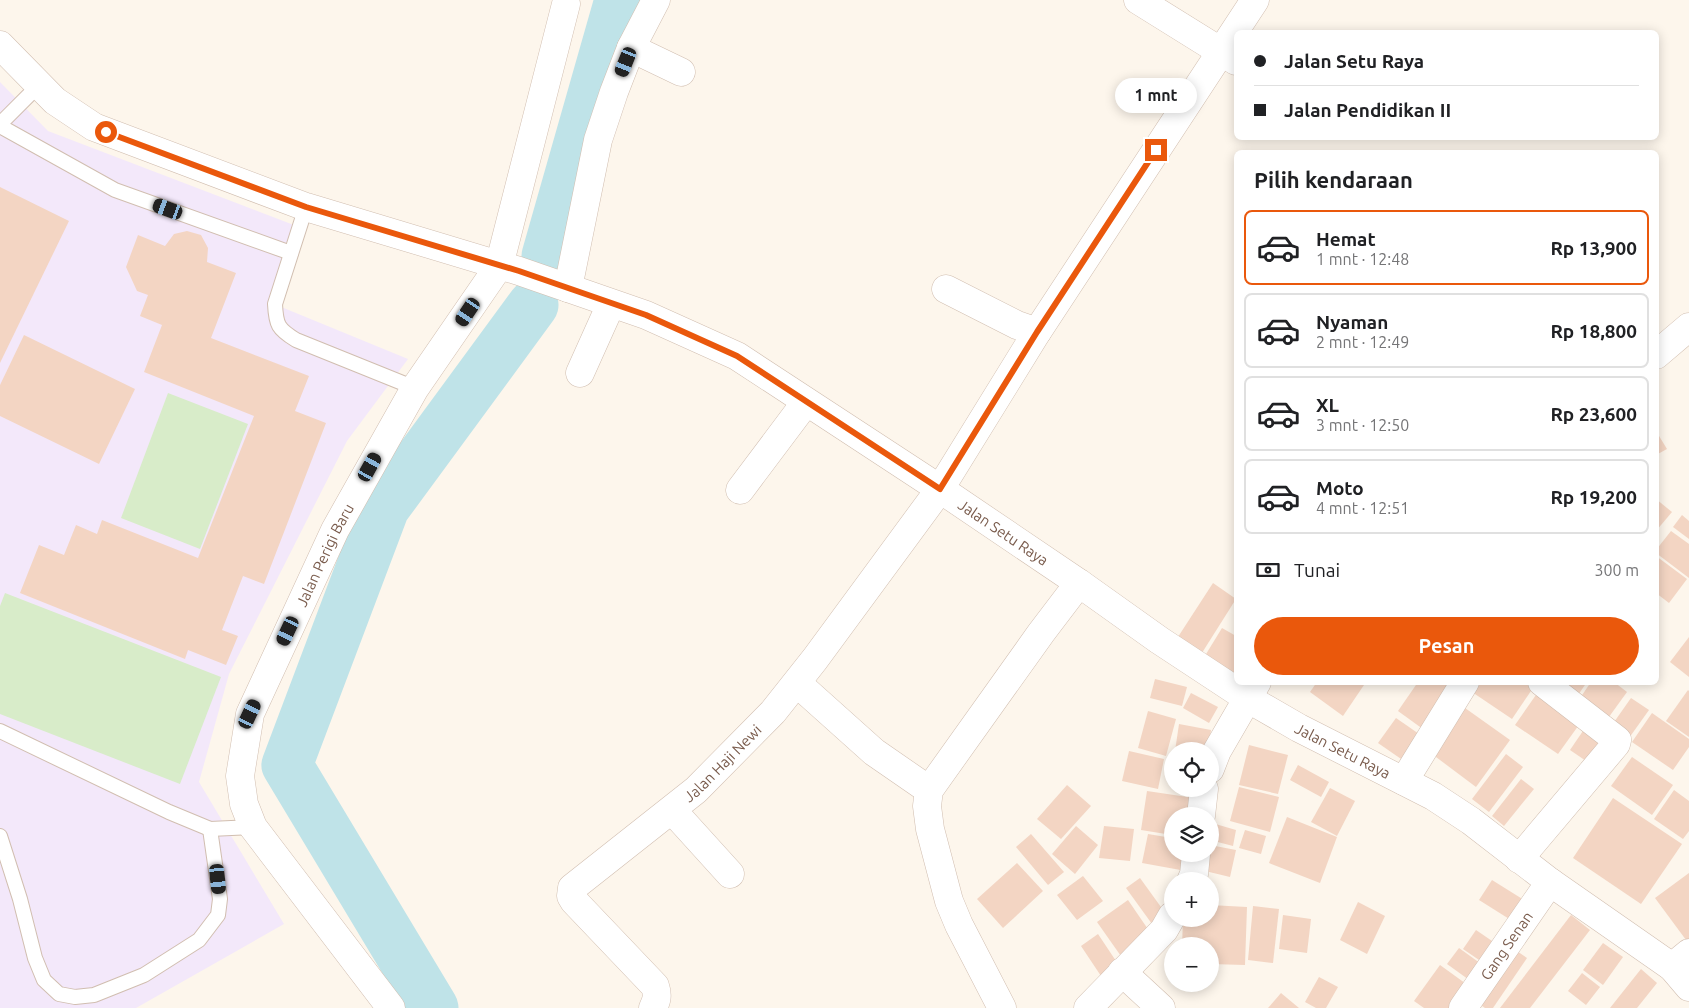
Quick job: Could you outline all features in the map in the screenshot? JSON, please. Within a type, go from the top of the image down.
[{"type":"street","points":[[562,286],[598,140],[631,48],[656,0]]},
{"type":"street","points":[[1138,0],[1228,56]]},
{"type":"street","name":"Jalan Haji Newi","points":[[1241,30],[1255,0]]},
{"type":"street","points":[[509,268],[566,4]]},
{"type":"street","name":"Jalan Haji Newi","points":[[653,1008],[657,1001],[658,993],[655,986],[574,901],[570,896],[572,888],[696,790],[773,712],[797,683],[940,489],[1037,332],[1228,56],[1234,44]]},
{"type":"street","name":"Jalan Setu Raya","points":[[0,45],[55,101],[94,127],[306,207],[509,268],[646,315],[737,356],[940,489],[1079,583],[1158,640],[1234,680]]},
{"type":"street","points":[[631,48],[681,72]]},
{"type":"street","name":"Jalan Perigi Baru","points":[[391,1008],[253,827],[244,804],[240,776],[250,714],[334,530],[415,388],[509,268]]},
{"type":"street","points":[[946,289],[1017,325],[1037,332]]},
{"type":"street","points":[[580,373],[610,304]]},
{"type":"street","points":[[1659,352],[1689,327]]},
{"type":"street","points":[[740,490],[806,402]]},
{"type":"street","points":[[1002,1008],[958,925],[949,900],[930,829],[927,806],[929,790],[1079,583]]},
{"type":"street","points":[[797,683],[874,752],[929,790]]},
{"type":"street","points":[[1404,781],[1463,685]]},
{"type":"street","points":[[1519,859],[1616,744],[1617,740],[1546,685]]},
{"type":"street","points":[[1219,748],[1252,690]]},
{"type":"street","name":"Jalan Setu Raya","points":[[1252,690],[1299,728],[1433,796],[1472,821],[1550,882],[1684,969]]},
{"type":"street","points":[[672,810],[730,874]]},
{"type":"street","name":"Gang Senan","points":[[1463,1008],[1550,882]]},
{"type":"street","points":[[1088,1008],[1166,927]]},
{"type":"street","points":[[1122,972],[1161,1008]]},
{"type":"lane","points":[[39,85],[0,125],[115,190],[290,253]]},
{"type":"lane","points":[[306,207],[275,304],[276,318],[281,331],[296,340],[415,388]]},
{"type":"lane","points":[[0,731],[169,812],[210,829],[253,827]]},
{"type":"lane","points":[[0,836],[20,898],[35,958],[44,980],[59,994],[75,997],[94,995],[144,975],[199,940],[218,915],[220,898],[210,829]]},
{"type":"shaded area","points":[[0,82],[48,131],[299,227],[274,304],[408,359],[347,441],[229,674],[199,782],[284,924],[136,1008],[0,1008]]},
{"type":"green space","points":[[168,393],[248,424],[200,549],[121,518]]},
{"type":"green space","points":[[5,593],[221,677],[180,784],[0,714],[0,606]]},
{"type":"building","points":[[0,187],[69,221],[0,363]]},
{"type":"building","points":[[187,231],[201,235],[208,248],[207,262],[236,273],[211,338],[309,376],[295,411],[326,423],[264,584],[243,576],[222,630],[238,636],[226,665],[188,650],[185,659],[20,593],[39,545],[64,555],[76,525],[97,534],[102,520],[198,558],[254,416],[144,372],[162,325],[140,316],[148,295],[137,291],[126,267],[138,235],[165,246],[174,234]]},
{"type":"building","points":[[24,335],[135,389],[99,464],[0,416],[0,385]]},
{"type":"building","points":[[1659,436],[1667,449],[1659,453]]},
{"type":"building","points":[[1659,501],[1672,512],[1659,527]]},
{"type":"building","points":[[1682,515],[1689,521],[1689,539],[1673,527]]},
{"type":"building","points":[[1671,531],[1689,544],[1689,578],[1659,555],[1659,546]]},
{"type":"building","points":[[1659,558],[1687,579],[1669,603],[1659,595]]},
{"type":"building","points":[[1213,583],[1234,598],[1234,602],[1200,656],[1176,640]]},
{"type":"building","points":[[1222,628],[1234,635],[1234,678],[1203,659]]},
{"type":"building","points":[[1689,637],[1689,677],[1670,662]]},
{"type":"building","points":[[1155,679],[1187,687],[1182,706],[1150,698]]},
{"type":"building","points":[[1315,685],[1364,685],[1343,716],[1310,692]]},
{"type":"building","points":[[1416,685],[1461,685],[1427,732],[1398,711]]},
{"type":"building","points":[[1472,685],[1535,685],[1512,719],[1469,690]]},
{"type":"building","points":[[1561,685],[1585,685],[1574,701]]},
{"type":"building","points":[[1589,685],[1618,685],[1627,692],[1606,721],[1578,701]]},
{"type":"building","points":[[1689,691],[1689,737],[1666,721]]},
{"type":"building","points":[[1538,692],[1581,722],[1558,754],[1515,725]]},
{"type":"building","points":[[1191,693],[1218,707],[1209,723],[1183,708]]},
{"type":"building","points":[[1631,698],[1649,710],[1629,738],[1612,725]]},
{"type":"building","points":[[1465,708],[1510,740],[1476,787],[1432,754]]},
{"type":"building","points":[[1148,711],[1176,719],[1170,742],[1164,742],[1164,755],[1138,748]]},
{"type":"building","points":[[1652,713],[1689,739],[1689,747],[1673,770],[1632,742]]},
{"type":"building","points":[[1396,718],[1422,736],[1404,761],[1378,743]]},
{"type":"building","points":[[1179,724],[1211,730],[1209,742],[1176,742]]},
{"type":"building","points":[[1585,728],[1604,741],[1589,763],[1570,750]]},
{"type":"building","points":[[1249,745],[1288,755],[1278,794],[1239,785]]},
{"type":"building","points":[[1129,751],[1164,759],[1158,789],[1122,781]]},
{"type":"building","points":[[1506,754],[1523,767],[1489,812],[1472,799]]},
{"type":"building","points":[[1632,757],[1673,785],[1652,815],[1611,786]]},
{"type":"building","points":[[1298,765],[1329,782],[1321,797],[1290,780]]},
{"type":"building","points":[[1521,779],[1534,789],[1504,826],[1492,816]]},
{"type":"building","points":[[1067,785],[1091,806],[1061,839],[1037,819]]},
{"type":"building","points":[[1239,787],[1279,797],[1270,832],[1230,821]]},
{"type":"building","points":[[1330,788],[1355,801],[1337,836],[1311,822]]},
{"type":"building","points":[[1674,790],[1689,801],[1689,831],[1683,839],[1654,819]]},
{"type":"building","points":[[1147,791],[1164,794],[1164,797],[1201,799],[1200,807],[1164,807],[1164,834],[1141,830]]},
{"type":"building","points":[[1613,798],[1682,844],[1641,904],[1573,858]]},
{"type":"building","points":[[1287,817],[1337,837],[1320,883],[1269,863]]},
{"type":"building","points":[[1219,825],[1236,830],[1233,846],[1219,842]]},
{"type":"building","points":[[1076,826],[1098,845],[1075,874],[1052,854]]},
{"type":"building","points":[[1104,826],[1134,829],[1130,861],[1099,858]]},
{"type":"building","points":[[1245,830],[1266,836],[1261,854],[1239,848]]},
{"type":"building","points":[[1031,834],[1064,872],[1048,885],[1016,847]]},
{"type":"building","points":[[1148,834],[1164,837],[1164,862],[1188,862],[1186,871],[1142,863]]},
{"type":"building","points":[[1219,847],[1236,850],[1230,877],[1219,874],[1219,872],[1201,870],[1202,862],[1219,862]]},
{"type":"building","points":[[1017,863],[1043,891],[1003,928],[977,899]]},
{"type":"building","points":[[1689,873],[1689,944],[1655,898]]},
{"type":"building","points":[[1083,876],[1103,901],[1077,920],[1057,895]]},
{"type":"building","points":[[1140,878],[1164,911],[1164,915],[1152,924],[1126,888]]},
{"type":"building","points":[[1492,880],[1527,902],[1514,922],[1479,900]]},
{"type":"building","points":[[1128,900],[1154,938],[1123,959],[1097,922]]},
{"type":"building","points":[[1358,902],[1385,916],[1367,954],[1340,940]]},
{"type":"building","points":[[1219,905],[1247,907],[1245,965],[1219,964],[1219,937],[1182,937],[1183,927],[1219,927]]},
{"type":"building","points":[[1253,906],[1279,909],[1273,963],[1248,960]]},
{"type":"building","points":[[1283,915],[1311,919],[1307,953],[1279,949]]},
{"type":"building","points":[[1571,915],[1590,930],[1530,1008],[1500,1008]]},
{"type":"building","points":[[1476,930],[1495,943],[1482,962],[1463,949]]},
{"type":"building","points":[[1098,934],[1118,964],[1101,976],[1081,946]]},
{"type":"building","points":[[1603,943],[1623,957],[1603,985],[1583,970]]},
{"type":"building","points":[[1508,945],[1527,958],[1493,1008],[1485,1008],[1471,998]]},
{"type":"building","points":[[1459,948],[1484,966],[1472,982],[1447,964]]},
{"type":"building","points":[[1440,965],[1469,986],[1453,1008],[1424,1008],[1414,1001]]},
{"type":"building","points":[[1641,969],[1657,983],[1637,1008],[1610,1008]]},
{"type":"building","points":[[1582,973],[1600,987],[1586,1005],[1568,991]]},
{"type":"building","points":[[1319,977],[1338,987],[1326,1008],[1316,1008],[1305,1002]]},
{"type":"building","points":[[1281,993],[1299,1008],[1268,1008]]},
{"type":"waterway","points":[[547,256],[620,0]]},
{"type":"waterway","points":[[433,1008],[287,765],[384,508],[533,305]]},
{"type":"route","points":[[106,132],[306,207],[519,271],[646,315],[737,356],[940,489],[1037,332],[1156,150]]}]
